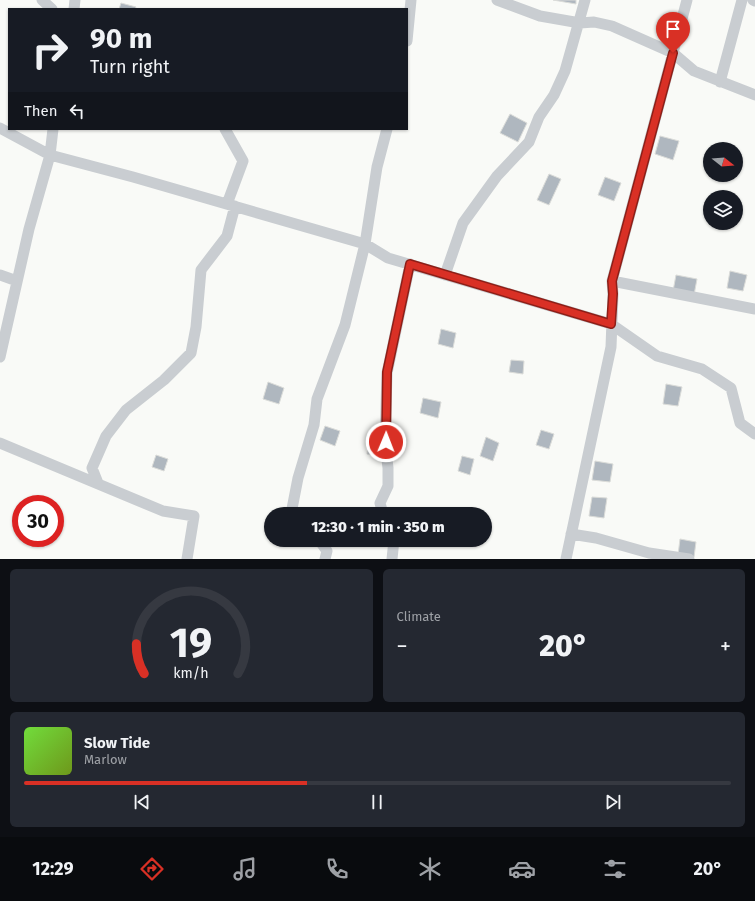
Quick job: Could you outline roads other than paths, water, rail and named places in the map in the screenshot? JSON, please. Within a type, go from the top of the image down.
[{"type":"street","points":[[42,0],[51,8]]},
{"type":"street","points":[[408,31],[411,0]]},
{"type":"street","points":[[497,0],[540,16],[580,23],[594,22],[612,26],[673,53],[694,72],[755,95]]},
{"type":"street","points":[[445,275],[463,223],[496,176],[529,142],[539,117],[554,95],[565,72],[580,23],[585,0]]},
{"type":"street","points":[[720,82],[742,0]]},
{"type":"street","points":[[566,559],[611,347],[612,281],[673,53],[690,1]]},
{"type":"street","points":[[0,128],[50,155],[365,244],[388,258],[611,324],[657,356],[702,369],[731,388],[740,423],[755,434]]},
{"type":"street","points":[[0,357],[29,229],[50,155],[54,130]]},
{"type":"street","points":[[98,483],[92,468],[106,436],[126,410],[164,380],[191,353],[201,270],[227,236],[231,205],[243,161],[227,130]]},
{"type":"street","points":[[292,507],[298,478],[314,425],[317,399],[345,325],[365,244],[377,167],[388,130]]},
{"type":"street","points":[[381,507],[380,503],[388,486],[386,442],[387,372],[410,264]]},
{"type":"street","points":[[0,275],[17,281]]},
{"type":"street","points":[[612,281],[755,309]]},
{"type":"street","points":[[0,442],[163,511],[194,516],[187,559]]},
{"type":"street","points":[[571,534],[596,538],[649,553],[689,559]]},
{"type":"street","points":[[323,547],[326,551],[325,559]]},
{"type":"street","points":[[392,559],[393,547]]}]
